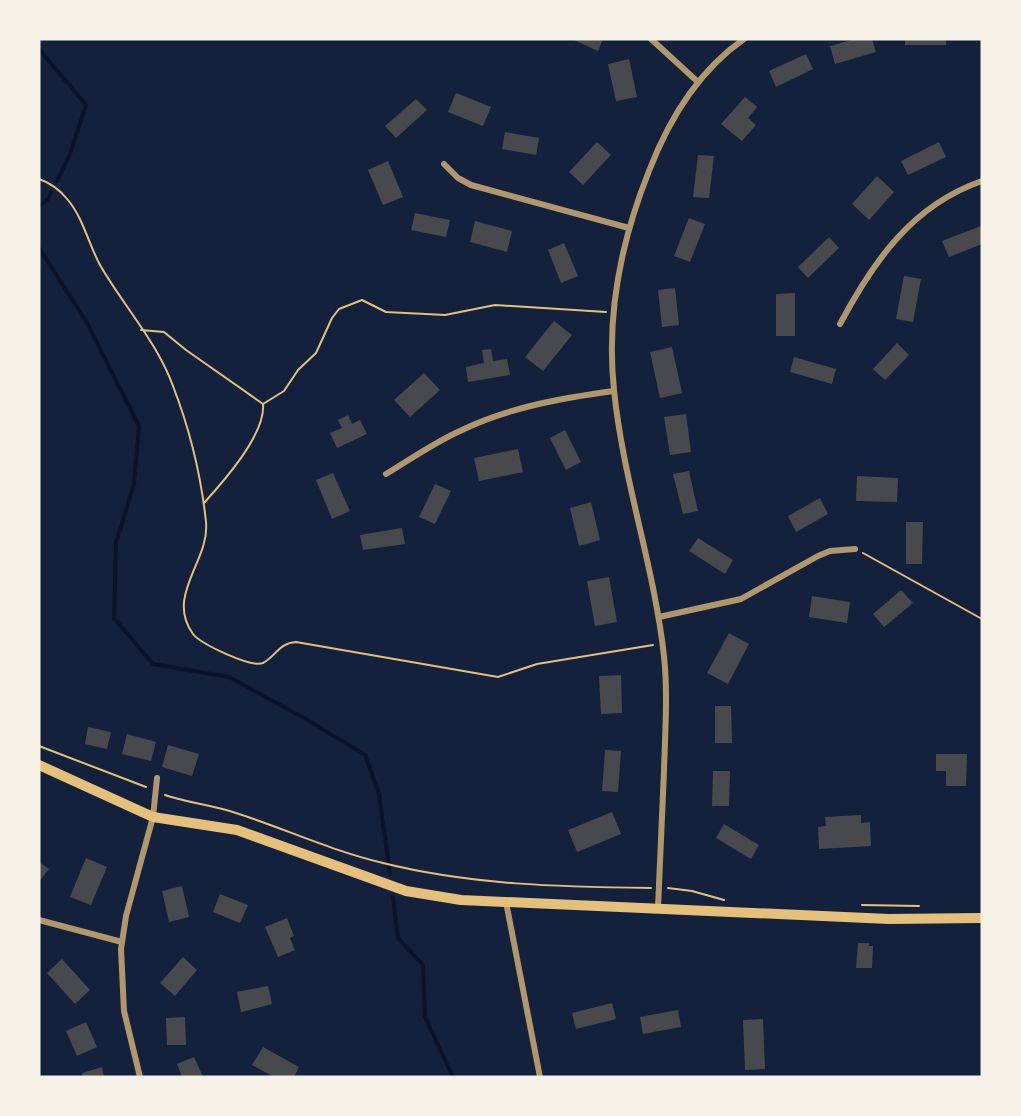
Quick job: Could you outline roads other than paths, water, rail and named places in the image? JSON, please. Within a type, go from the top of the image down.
[{"type":"main road","points":[[39,765],[153,817],[237,830],[406,891],[461,900],[889,920],[982,918]]},
{"type":"street","points":[[651,39],[698,82]]},
{"type":"street","points":[[658,909],[666,699],[662,644],[659,617],[614,391],[614,312],[619,268],[629,228],[663,137],[682,102],[698,82],[744,39]]},
{"type":"street","points":[[444,164],[458,178],[471,185],[629,228]]},
{"type":"street","points":[[840,324],[873,266],[902,232],[949,196],[982,181]]},
{"type":"street","points":[[386,474],[437,442],[501,414],[551,400],[614,391]]},
{"type":"street","points":[[659,617],[741,599],[818,556],[830,551],[855,549]]},
{"type":"street","points":[[140,1077],[124,1011],[122,942],[126,916],[153,817],[157,777]]},
{"type":"street","points":[[506,902],[540,1077]]},
{"type":"street","points":[[39,920],[122,942]]},
{"type":"waterway","points":[[39,49],[86,105],[70,154],[57,181]]},
{"type":"waterway","points":[[39,206],[48,199],[51,192]]},
{"type":"waterway","points":[[39,248],[86,321],[139,426],[134,484],[116,543],[114,618],[153,664],[229,677],[365,755],[379,794],[390,874]]},
{"type":"waterway","points":[[393,897],[398,938],[423,965],[425,1017],[453,1077]]}]
